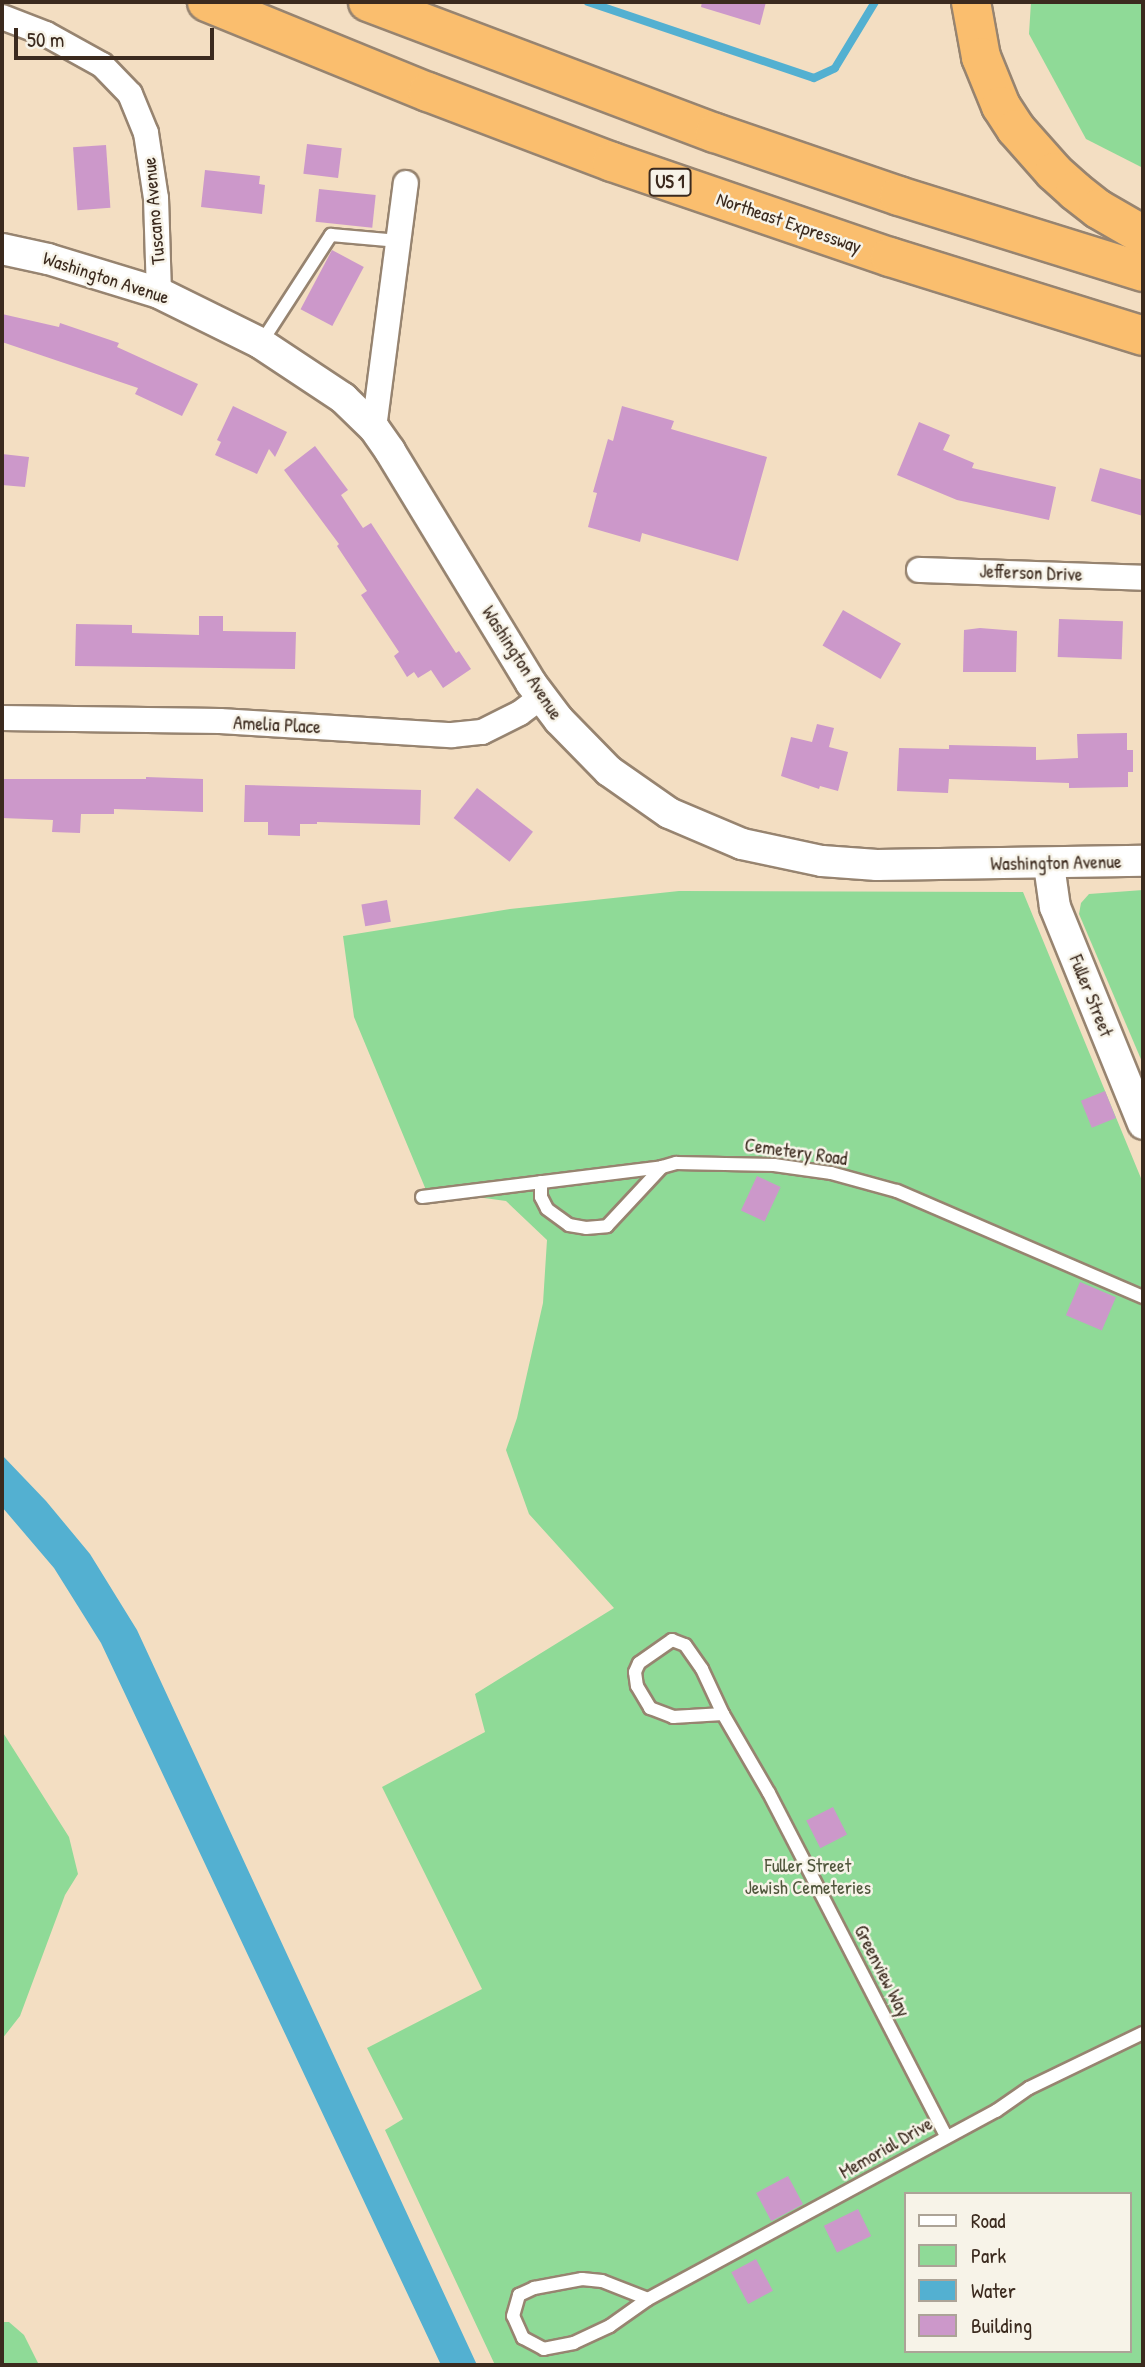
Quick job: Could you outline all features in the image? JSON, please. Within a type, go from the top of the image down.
[{"type":"highway","name":"Northeast Expressway","points":[[207,2],[428,92],[625,166],[878,254],[1143,336]]},
{"type":"highway","points":[[368,2],[728,138],[912,200],[1143,272]]},
{"type":"highway","points":[[971,2],[981,57],[1001,106],[1016,129],[1054,172],[1075,191],[1105,214],[1143,235]]},
{"type":"street","name":"Tuscano Avenue","points":[[2,17],[60,42],[102,65],[130,94],[146,133],[156,198],[159,293]]},
{"type":"street","points":[[373,428],[407,183]]},
{"type":"street","name":"Washington Avenue","points":[[2,249],[48,259],[159,293],[260,343],[330,388],[373,428],[409,480],[541,697],[573,737],[627,786],[669,813],[742,844],[793,856],[850,864],[1049,865],[1143,861]]},
{"type":"street","name":"Jefferson Drive","points":[[919,570],[1143,578]]},
{"type":"street","name":"Amelia Place","points":[[2,718],[220,721],[452,735],[482,732],[513,717],[541,697]]},
{"type":"street","name":"Fuller Street","points":[[1049,865],[1055,907],[1143,1124]]},
{"type":"lane","points":[[260,343],[331,236],[399,241]]},
{"type":"lane","name":"Cemetery Road","points":[[422,1197],[662,1167],[676,1163],[722,1162],[831,1173],[897,1191],[1143,1297]]},
{"type":"lane","points":[[541,1182],[541,1197],[547,1209],[569,1225],[586,1228],[607,1226],[662,1167]]},
{"type":"lane","name":"Greenview Way","points":[[723,1714],[673,1717],[650,1708],[637,1686],[635,1672],[639,1663],[672,1640],[685,1645],[702,1669],[723,1714],[769,1793],[946,2136]]},
{"type":"lane","name":"Memorial Drive","points":[[648,2299],[602,2281],[582,2279],[534,2288],[519,2295],[513,2316],[523,2338],[544,2349],[574,2343],[610,2326],[648,2299],[996,2111],[1029,2088],[1143,2033]]},
{"type":"green space","points":[[1031,2],[1143,2],[1143,168],[1086,139],[1029,34]]},
{"type":"green space","points":[[1143,890],[1143,1064],[1079,914],[1081,903],[1089,894]]},
{"type":"green space","name":"Fuller Street Jewish Cemeteries","points":[[679,891],[1023,892],[1143,1183],[1143,2365],[495,2365],[385,2130],[403,2119],[367,2048],[482,1989],[382,1787],[485,1732],[475,1694],[614,1608],[529,1514],[506,1450],[517,1418],[543,1303],[547,1240],[506,1201],[426,1190],[354,1017],[343,936],[510,909]]},
{"type":"green space","points":[[2,1731],[69,1837],[78,1874],[65,1895],[20,2016],[2,2039]]},
{"type":"green space","points":[[2,2322],[9,2322],[24,2335],[39,2365],[2,2365]]},
{"type":"water","points":[[2,1455],[46,1501],[90,1554],[137,1630],[477,2365],[441,2365],[101,1643],[54,1568],[2,1507]]},
{"type":"building","points":[[702,2],[766,2],[760,25],[701,7]]},
{"type":"building","points":[[307,144],[342,148],[338,178],[303,174]]},
{"type":"building","points":[[106,145],[110,208],[77,210],[73,147]]},
{"type":"building","points":[[205,170],[260,176],[259,184],[265,185],[262,214],[201,207]]},
{"type":"building","points":[[319,189],[376,195],[372,228],[316,222]]},
{"type":"building","points":[[332,250],[364,267],[332,326],[301,309]]},
{"type":"building","points":[[2,314],[59,327],[60,323],[119,343],[117,347],[198,384],[182,416],[135,394],[138,388],[2,342]]},
{"type":"building","points":[[233,406],[287,432],[275,457],[269,449],[257,474],[215,455],[221,442],[217,440]]},
{"type":"building","points":[[622,406],[674,421],[671,429],[767,457],[738,561],[642,533],[640,542],[588,527],[597,493],[593,492],[608,439],[613,441]]},
{"type":"building","points":[[919,422],[950,435],[943,450],[974,463],[972,468],[1056,487],[1049,520],[957,500],[897,475]]},
{"type":"building","points":[[315,446],[348,490],[341,495],[363,528],[371,523],[456,653],[459,651],[471,669],[443,688],[431,670],[418,678],[414,672],[407,677],[394,656],[399,652],[361,595],[367,591],[337,546],[339,544],[284,470]]},
{"type":"building","points":[[2,454],[29,457],[25,487],[2,485]]},
{"type":"building","points":[[1100,468],[1143,480],[1143,516],[1091,501]]},
{"type":"building","points":[[843,610],[901,644],[881,679],[822,646]]},
{"type":"building","points":[[199,616],[223,616],[223,631],[296,632],[295,669],[75,666],[76,624],[132,625],[132,633],[199,635]]},
{"type":"building","points":[[1059,619],[1123,621],[1122,659],[1058,657]]},
{"type":"building","points":[[980,628],[1017,631],[1016,672],[963,672],[964,630]]},
{"type":"building","points":[[817,724],[834,728],[829,747],[848,752],[838,791],[820,786],[819,789],[781,776],[791,737],[812,742]]},
{"type":"building","points":[[1127,733],[1127,750],[1133,750],[1133,772],[1128,772],[1128,787],[1069,788],[1069,783],[949,779],[948,793],[897,791],[899,748],[949,749],[949,745],[1036,747],[1036,760],[1078,758],[1077,734]]},
{"type":"building","points":[[2,779],[203,779],[203,812],[114,809],[114,814],[81,814],[80,833],[52,832],[53,820],[2,818]]},
{"type":"building","points":[[245,785],[421,790],[420,825],[317,822],[300,824],[300,836],[268,835],[268,822],[244,822]]},
{"type":"building","points":[[477,788],[533,832],[510,862],[454,818]]},
{"type":"building","points":[[387,900],[391,922],[365,926],[361,905]]},
{"type":"building","points":[[1105,1091],[1116,1118],[1092,1128],[1081,1101]]},
{"type":"building","points":[[757,1176],[781,1187],[765,1221],[741,1210]]},
{"type":"building","points":[[1080,1282],[1116,1297],[1102,1330],[1066,1315]]},
{"type":"building","points":[[833,1807],[847,1835],[820,1848],[806,1821]]},
{"type":"building","points":[[788,2176],[803,2204],[771,2221],[756,2193]]},
{"type":"building","points":[[858,2209],[871,2236],[837,2253],[824,2226]]},
{"type":"building","points":[[756,2259],[773,2291],[748,2304],[731,2272]]},
{"type":"waterway","points":[[588,2],[814,78],[835,68],[875,2]]}]
